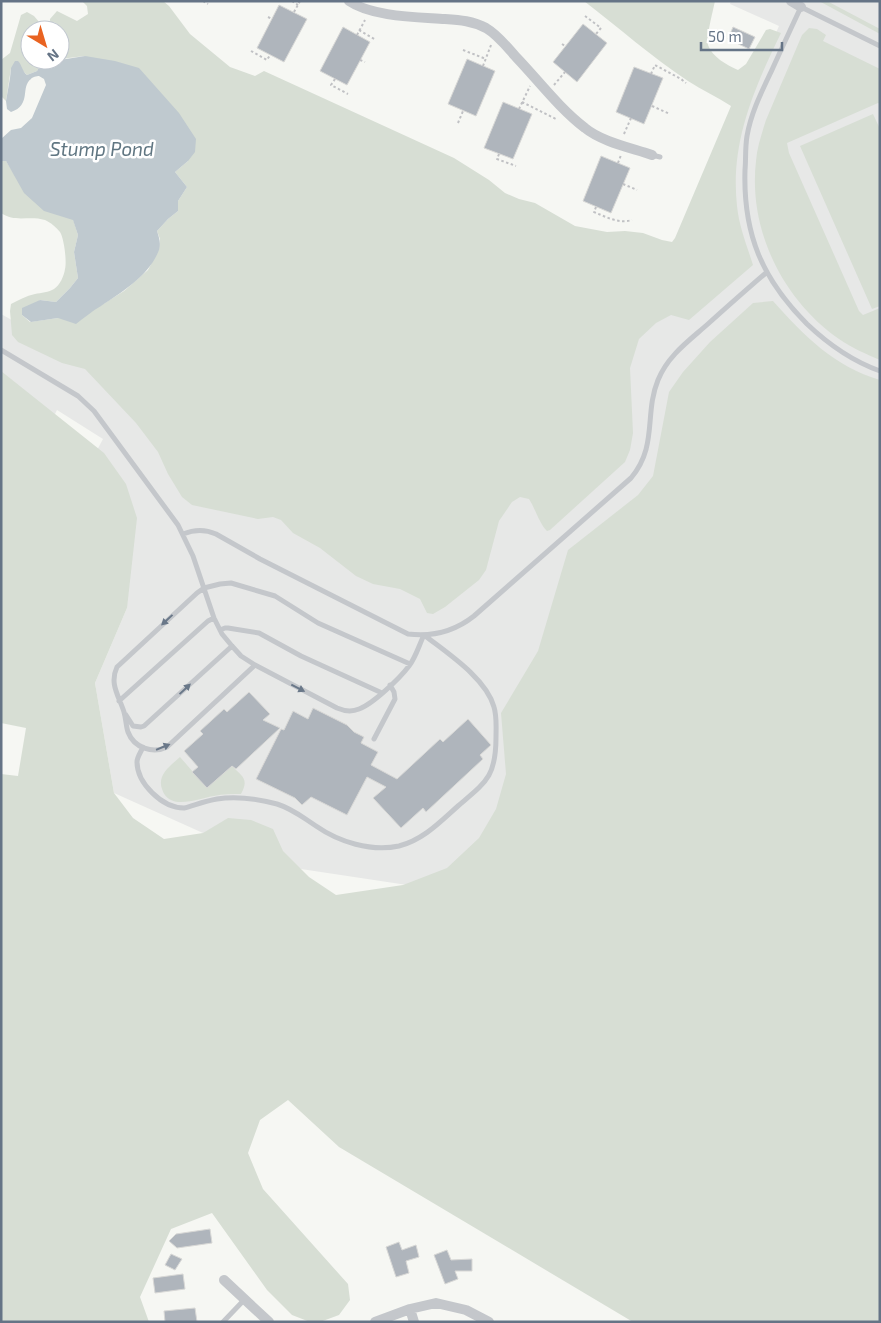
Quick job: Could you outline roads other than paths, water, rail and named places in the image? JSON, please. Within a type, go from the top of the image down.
[{"type":"street","points":[[349,1],[370,11],[468,21],[488,30],[586,129],[597,136],[656,156]]},
{"type":"street","points":[[791,1],[805,5]]},
{"type":"street","points":[[224,1280],[269,1322]]},
{"type":"street","points":[[376,1322],[410,1309],[436,1303],[466,1310],[489,1322]]},
{"type":"street","points":[[410,1309],[414,1322]]},
{"type":"lane","points":[[880,46],[805,5],[756,106],[747,136],[745,181],[748,217],[757,251],[766,272],[786,302],[814,330],[846,355],[880,371]]},
{"type":"lane","points":[[183,534],[197,530],[210,531],[260,559],[408,634],[424,635],[446,631],[466,623],[631,478],[640,466],[647,451],[654,390],[666,364],[679,350],[766,272]]},
{"type":"lane","points":[[1,350],[73,393],[88,405],[175,520],[193,556],[214,618],[220,630],[242,656],[255,665],[342,710],[349,711],[359,709],[371,702],[404,673],[424,635]]},
{"type":"lane","points":[[232,646],[144,726],[133,726],[124,712],[114,685],[117,667],[204,588],[220,584],[231,583],[276,596],[318,623],[410,664]]},
{"type":"lane","points":[[119,701],[208,621],[214,618]]},
{"type":"lane","points":[[220,630],[228,628],[259,633],[301,656],[382,693]]},
{"type":"lane","points":[[143,747],[137,761],[142,778],[151,792],[161,801],[172,806],[184,808],[223,798],[262,801],[294,810],[323,831],[357,844],[369,847],[388,847],[409,843],[432,829],[487,779],[495,760],[496,748],[495,710],[494,704],[487,692],[465,667],[424,635]]},
{"type":"lane","points":[[124,712],[127,730],[138,745],[158,750],[164,748],[171,744],[255,665]]},
{"type":"lane","points":[[374,739],[394,699],[394,692],[390,686]]},
{"type":"lane","points":[[223,1322],[245,1299]]},
{"type":"water","name":"Stump Pond","points":[[85,56],[115,61],[139,68],[179,113],[196,139],[195,152],[175,172],[187,187],[178,201],[178,211],[157,231],[160,242],[159,250],[149,268],[126,289],[76,324],[58,318],[31,322],[22,315],[22,308],[40,300],[56,302],[78,278],[74,252],[78,235],[73,220],[44,211],[24,193],[6,161],[1,161],[1,139],[11,130],[21,128],[32,118],[46,85],[44,79],[39,76],[32,78],[28,82],[24,101],[17,109],[11,112],[7,109],[6,101],[11,68],[15,61],[18,61],[20,70],[23,70],[27,75],[38,70],[70,70],[70,58]]}]
